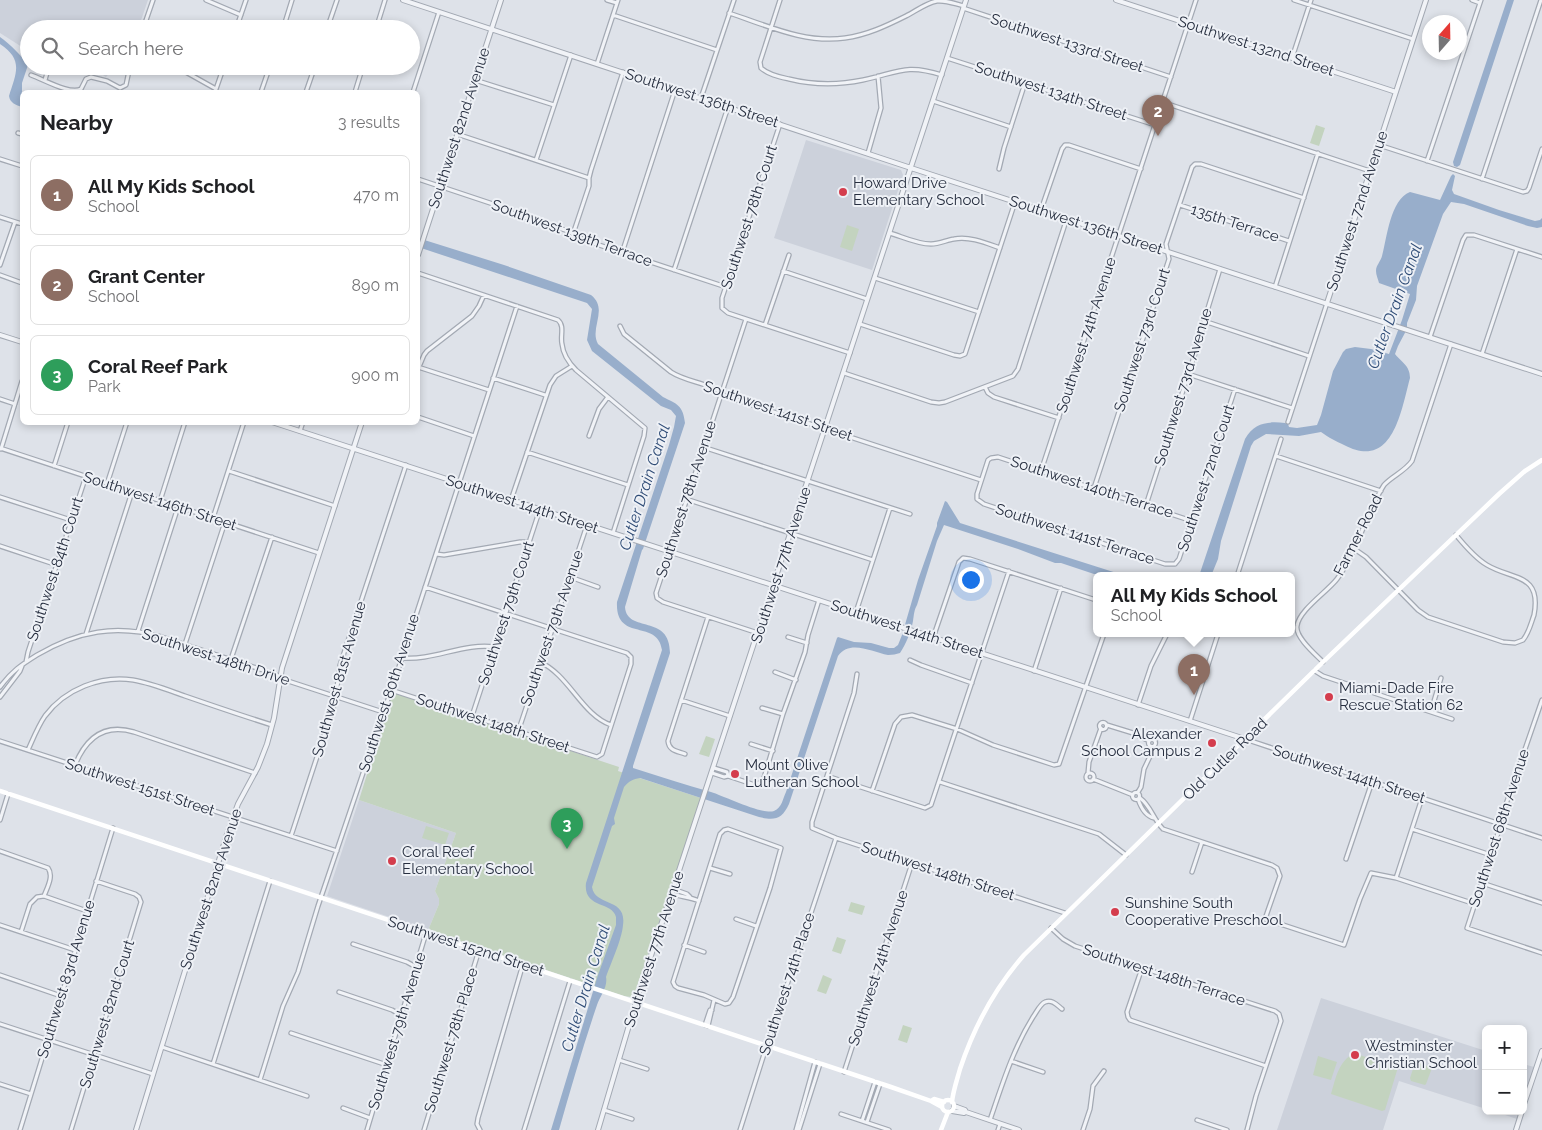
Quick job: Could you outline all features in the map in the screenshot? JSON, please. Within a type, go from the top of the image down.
[{"type":"main road","name":"Old Cutler Road","points":[[941,1130],[951,1093],[953,1092],[969,1044],[990,1002],[1018,962],[1065,913],[1512,481],[1542,460]]},
{"type":"main road","name":"Southwest 152nd Street","points":[[0,791],[948,1106]]},
{"type":"street","points":[[146,20],[153,0]]},
{"type":"street","points":[[206,0],[241,15]]},
{"type":"street","points":[[239,20],[246,0]]},
{"type":"street","points":[[286,20],[292,0]]},
{"type":"street","points":[[330,20],[337,0]]},
{"type":"street","points":[[379,20],[386,0]]},
{"type":"street","name":"Southwest 136th Street","points":[[403,0],[1542,374]]},
{"type":"street","name":"Southwest 82nd Avenue","points":[[420,247],[502,0]]},
{"type":"street","points":[[597,64],[617,2],[607,0]]},
{"type":"street","points":[[701,98],[734,0]]},
{"type":"street","points":[[780,0],[760,62],[761,68],[768,73],[801,82],[818,83],[852,82],[897,70],[914,68],[942,75]]},
{"type":"street","name":"Southwest 77th Avenue","points":[[598,1130],[636,1003],[966,0]]},
{"type":"street","name":"Southwest 132nd Street","points":[[1116,0],[1396,92]]},
{"type":"street","name":"Southwest 74th Avenue","points":[[1042,471],[1196,0]]},
{"type":"street","points":[[1294,0],[1413,39]]},
{"type":"street","points":[[1292,58],[1311,0]]},
{"type":"street","name":"Southwest 72nd Avenue","points":[[1288,422],[1426,0]]},
{"type":"street","points":[[1427,161],[1480,1],[1472,0]]},
{"type":"street","points":[[1482,179],[1541,0]]},
{"type":"street","points":[[729,13],[811,38],[845,38],[875,31],[933,2],[947,1],[963,7]]},
{"type":"street","name":"Southwest 133rd Street","points":[[963,7],[1171,77]]},
{"type":"street","points":[[420,70],[439,12]]},
{"type":"street","points":[[612,15],[717,50]]},
{"type":"street","points":[[536,160],[571,55]]},
{"type":"street","name":"Southwest 134th Street","points":[[947,58],[1155,125]]},
{"type":"street","points":[[573,234],[623,72]]},
{"type":"street","points":[[30,75],[73,90]]},
{"type":"street","points":[[45,80],[46,75]]},
{"type":"street","points":[[78,90],[81,89],[86,79],[91,76],[122,88],[126,85],[128,75]]},
{"type":"street","points":[[189,75],[213,90]]},
{"type":"street","points":[[215,90],[221,75]]},
{"type":"street","points":[[262,90],[267,75]]},
{"type":"street","points":[[307,90],[312,75]]},
{"type":"street","points":[[356,90],[360,75]]},
{"type":"street","points":[[414,90],[419,75]]},
{"type":"street","points":[[868,153],[882,108],[878,76]]},
{"type":"street","points":[[475,80],[554,105]]},
{"type":"street","points":[[999,169],[1025,83]]},
{"type":"street","points":[[622,253],[675,90]]},
{"type":"street","points":[[933,101],[1011,127]]},
{"type":"street","points":[[1162,102],[1370,171]]},
{"type":"street","points":[[674,270],[728,107]]},
{"type":"street","name":"Southwest 78th Court","points":[[746,319],[723,310],[722,301],[780,124]]},
{"type":"street","points":[[457,134],[589,178]]},
{"type":"street","points":[[1041,210],[1065,145],[1141,169]]},
{"type":"street","points":[[1379,145],[1524,192],[1529,188],[1542,149]]},
{"type":"street","points":[[1275,287],[1318,154]]},
{"type":"street","points":[[0,159],[20,165]]},
{"type":"street","name":"Southwest 73rd Court","points":[[1094,488],[1169,259],[1166,244],[1191,168],[1195,164],[1203,165],[1304,198]]},
{"type":"street","name":"Southwest 139th Terrace","points":[[420,180],[565,230],[587,241],[726,287]]},
{"type":"street","points":[[860,324],[950,354],[963,355],[966,352],[1016,202]]},
{"type":"street","name":"135th Terrace","points":[[1180,205],[1290,241]]},
{"type":"street","points":[[0,217],[20,223]]},
{"type":"street","points":[[844,373],[937,403],[945,402],[1016,374],[1067,218]]},
{"type":"street","points":[[0,265],[15,222]]},
{"type":"street","points":[[890,233],[922,243],[933,244],[963,238],[1000,248]]},
{"type":"street","points":[[1430,337],[1466,235],[1474,235],[1542,257]]},
{"type":"street","points":[[1482,354],[1517,248]]},
{"type":"street","points":[[765,325],[789,255]]},
{"type":"street","name":"Southwest 73rd Avenue","points":[[1146,505],[1220,269]]},
{"type":"street","points":[[783,271],[868,299]]},
{"type":"street","points":[[420,274],[556,319],[561,323],[563,349],[572,366],[645,428],[645,434],[613,533]]},
{"type":"street","points":[[0,276],[20,282]]},
{"type":"street","points":[[875,278],[979,312]]},
{"type":"street","points":[[420,363],[427,350],[474,314],[484,295]]},
{"type":"street","name":"Southwest 80th Avenue","points":[[260,1080],[284,1006],[298,972],[517,306]]},
{"type":"street","points":[[746,319],[850,353]]},
{"type":"street","name":"Southwest 78th Avenue","points":[[708,617],[664,602],[657,598],[656,590],[746,319]]},
{"type":"street","points":[[1204,321],[1310,356]]},
{"type":"street","name":"Southwest 141st Street","points":[[620,326],[624,334],[675,374],[717,389],[725,396],[981,480]]},
{"type":"street","points":[[0,335],[20,341]]},
{"type":"street","name":"Farmer Road","points":[[1324,662],[1300,638],[1297,625],[1299,619],[1336,580],[1381,491],[1388,481],[1406,469],[1413,459],[1451,344]]},
{"type":"street","points":[[511,500],[545,395],[553,380],[572,366]]},
{"type":"street","points":[[420,368],[489,390]]},
{"type":"street","points":[[1188,374],[1292,408]]},
{"type":"street","points":[[493,378],[545,395]]},
{"type":"street","points":[[985,387],[988,393],[994,397],[1059,418]]},
{"type":"street","points":[[0,449],[20,389]]},
{"type":"street","name":"Southwest 72nd Court","points":[[1173,564],[1178,561],[1235,389]]},
{"type":"street","points":[[589,436],[597,411],[608,397]]},
{"type":"street","points":[[0,399],[16,404]]},
{"type":"street","points":[[420,418],[474,436]]},
{"type":"street","points":[[54,466],[67,425]]},
{"type":"street","points":[[107,484],[126,425]]},
{"type":"street","points":[[160,501],[184,425]]},
{"type":"street","points":[[213,518],[243,425]]},
{"type":"street","name":"Southwest 144th Street","points":[[280,425],[1245,739],[1542,838]]},
{"type":"street","points":[[300,432],[302,425]]},
{"type":"street","name":"Southwest 82nd Avenue","points":[[136,1130],[217,863],[233,817],[265,751],[272,725],[280,677],[361,425]]},
{"type":"street","points":[[1238,572],[1281,439]]},
{"type":"street","points":[[703,447],[910,514]]},
{"type":"street","name":"Southwest 146th Street","points":[[0,449],[319,552]]},
{"type":"street","points":[[527,452],[628,485]]},
{"type":"street","points":[[1276,456],[1381,491]]},
{"type":"street","name":"Southwest 140th Terrace","points":[[981,480],[987,462],[991,458],[1002,458],[1192,521]]},
{"type":"street","name":"Southwest 81st Avenue","points":[[291,836],[336,697],[340,665],[406,465]]},
{"type":"street","points":[[228,471],[335,506]]},
{"type":"street","name":"Southwest 84th Court","points":[[26,662],[86,476]]},
{"type":"street","name":"Southwest 141st Terrace","points":[[981,480],[976,494],[977,499],[984,504],[1165,564],[1173,564]]},
{"type":"street","points":[[86,634],[132,492]]},
{"type":"street","points":[[0,497],[71,520]]},
{"type":"street","points":[[686,499],[873,560]]},
{"type":"street","points":[[138,631],[178,507]]},
{"type":"street","points":[[856,612],[890,508]]},
{"type":"street","name":"Southwest 79th Court","points":[[472,716],[540,510]]},
{"type":"street","points":[[185,644],[225,522]]},
{"type":"street","name":"Southwest 79th Avenue","points":[[518,732],[587,525]]},
{"type":"street","points":[[1353,548],[1366,557],[1418,610],[1431,619],[1500,642],[1515,643],[1524,640],[1537,603],[1537,592],[1534,587],[1528,580],[1484,563],[1456,535]]},
{"type":"street","points":[[231,660],[272,537]]},
{"type":"street","points":[[436,554],[444,555],[530,542]]},
{"type":"street","points":[[0,546],[57,565]]},
{"type":"street","points":[[934,638],[961,559],[970,558],[1093,599]]},
{"type":"street","points":[[857,674],[854,693],[826,776],[926,807],[932,803],[940,782],[1009,571]]},
{"type":"street","points":[[570,578],[598,587]]},
{"type":"street","points":[[425,587],[627,653],[631,656],[632,664],[611,725],[599,719],[553,670],[540,662]]},
{"type":"street","points":[[1034,671],[1061,588]]},
{"type":"street","points":[[712,773],[755,785],[763,780],[783,714],[805,652],[819,600]]},
{"type":"street","points":[[685,754],[669,747],[668,739],[708,617],[758,633]]},
{"type":"street","name":"Southwest 148th Drive","points":[[22,665],[62,642],[86,634],[112,630],[138,631],[185,644],[275,674],[285,680],[383,712]]},
{"type":"street","points":[[788,637],[807,643]]},
{"type":"street","points":[[872,791],[894,725],[900,717],[912,715],[957,729],[992,744],[1054,765],[1059,764],[1103,637]]},
{"type":"street","points":[[1138,705],[1150,668],[1166,637]]},
{"type":"street","points":[[1190,722],[1217,637]]},
{"type":"street","points":[[402,658],[419,658],[482,646],[495,647]]},
{"type":"street","points":[[910,660],[972,683]]},
{"type":"street","points":[[0,687],[13,671],[22,665]]},
{"type":"street","points":[[0,696],[20,671],[22,665]]},
{"type":"street","points":[[1315,671],[1323,676],[1452,719]]},
{"type":"street","points":[[775,672],[796,680]]},
{"type":"street","points":[[1431,711],[1441,678]]},
{"type":"street","points":[[28,750],[41,723],[56,704],[77,689],[109,680],[133,680],[149,684],[272,725]]},
{"type":"street","name":"Southwest 148th Street","points":[[391,690],[595,757],[602,754],[611,725]]},
{"type":"street","points":[[681,700],[731,716]]},
{"type":"street","name":"Southwest 68th Avenue","points":[[1542,700],[1467,928],[1542,953]]},
{"type":"street","points":[[762,708],[783,714]]},
{"type":"street","points":[[1133,795],[1141,788],[1144,770],[1156,744],[1152,740],[1149,741],[1133,733],[1107,726],[1105,729],[1100,728],[1088,764],[1088,773],[1093,774],[1093,779],[1133,795],[1134,799],[1139,798],[1154,814],[1154,818],[1163,829],[1272,865],[1278,870],[1280,876],[1265,919],[1344,945],[1371,873],[1396,878],[1475,904]]},
{"type":"street","points":[[75,765],[83,748],[90,740],[103,732],[118,728],[255,772]]},
{"type":"street","name":"Southwest 151st Street","points":[[0,741],[337,851]]},
{"type":"street","points":[[751,744],[773,751]]},
{"type":"street","points":[[714,768],[726,772],[728,776]]},
{"type":"street","name":"Southwest 148th Street","points":[[826,776],[812,822],[812,828],[836,838],[1065,913]]},
{"type":"street","points":[[940,782],[1101,835],[1126,855]]},
{"type":"street","points":[[1346,859],[1372,782]]},
{"type":"street","points":[[1138,792],[1140,794],[1141,808],[1149,817],[1154,818]]},
{"type":"street","points":[[0,820],[8,794]]},
{"type":"street","points":[[1396,878],[1422,798]]},
{"type":"street","name":"Southwest 83rd Avenue","points":[[20,1130],[113,828]]},
{"type":"street","points":[[728,829],[781,848],[770,888],[756,926],[733,997],[729,1003],[724,1004],[674,985],[673,980],[720,834],[724,830],[728,829]]},
{"type":"street","points":[[1412,829],[1491,855]]},
{"type":"street","name":"Southwest 74th Place","points":[[740,1130],[836,838]]},
{"type":"street","points":[[1192,872],[1202,842]]},
{"type":"street","points":[[0,851],[44,865],[50,869],[50,877],[44,896]]},
{"type":"street","name":"Southwest 74th Avenue","points":[[844,1072],[912,863]]},
{"type":"street","points":[[710,868],[730,874]]},
{"type":"street","points":[[213,1064],[270,881]]},
{"type":"street","name":"Southwest 82nd Court","points":[[71,1130],[140,907],[140,898],[135,894],[96,882]]},
{"type":"street","points":[[1482,883],[1542,903]]},
{"type":"street","points":[[673,891],[686,894],[700,901]]},
{"type":"street","points":[[21,932],[31,902],[37,897],[44,896],[87,911]]},
{"type":"street","points":[[736,919],[756,926]]},
{"type":"street","points":[[0,925],[76,950]]},
{"type":"street","name":"Southwest 148th Terrace","points":[[1051,928],[1073,945],[1275,1011],[1280,1015],[1281,1021],[1266,1066]]},
{"type":"street","name":"Southwest 79th Avenue","points":[[367,1130],[426,933]]},
{"type":"street","points":[[353,944],[407,962],[416,967]]},
{"type":"street","points":[[684,946],[704,952]]},
{"type":"street","name":"Southwest 78th Place","points":[[424,1130],[479,950]]},
{"type":"street","points":[[407,962],[412,960],[418,962]]},
{"type":"street","points":[[479,1129],[476,1124],[523,964]]},
{"type":"street","points":[[1142,968],[1127,1014],[1130,1020],[1266,1066],[1247,1130]]},
{"type":"street","points":[[0,975],[61,996]]},
{"type":"street","points":[[524,1130],[570,981]]},
{"type":"street","points":[[339,992],[402,1013]]},
{"type":"street","points":[[706,1026],[714,1000]]},
{"type":"street","points":[[990,1120],[1011,1061],[1023,1035],[1043,1004],[1048,1001],[1053,1002],[1062,1009]]},
{"type":"street","points":[[0,1024],[153,1074]]},
{"type":"street","points":[[291,1033],[387,1065]]},
{"type":"street","points":[[162,1047],[307,1096]]},
{"type":"street","points":[[1527,1095],[1542,1051]]},
{"type":"street","points":[[619,1060],[647,1069]]},
{"type":"street","points":[[1011,1061],[1043,1072]]},
{"type":"street","points":[[798,1129],[818,1063]]},
{"type":"street","points":[[1083,1130],[1090,1109],[1093,1086],[1104,1071]]},
{"type":"street","points":[[862,1121],[877,1083]]},
{"type":"street","points":[[867,1122],[877,1083]]},
{"type":"street","points":[[0,1084],[31,1094]]},
{"type":"street","points":[[948,1106],[964,1113],[966,1112],[1019,1130]]},
{"type":"street","points":[[343,1108],[370,1118]]},
{"type":"street","points":[[604,1110],[632,1119]]},
{"type":"street","points":[[841,1114],[889,1130]]},
{"type":"street","points":[[1516,1130],[1521,1115]]},
{"type":"street","points":[[1197,1120],[1227,1130]]},
{"type":"street","points":[[998,1130],[1000,1124]]},
{"type":"shaded area","points":[[0,0],[148,0],[141,20],[20,20],[20,46],[0,33]]},
{"type":"shaded area","name":"Howard Drive Elementary School","points":[[806,140],[901,170],[903,175],[872,270],[774,238]]},
{"type":"shaded area","name":"Coral Reef Elementary School","points":[[359,800],[456,833],[435,891],[439,904],[429,928],[431,931],[327,896]]},
{"type":"shaded area","name":"Westminster Christian School","points":[[1321,998],[1482,1050],[1482,1108],[1399,1081],[1383,1130],[1277,1130]]},
{"type":"shaded area","points":[[1527,1065],[1534,1067],[1527,1088]]},
{"type":"shaded area","points":[[1505,1115],[1518,1115],[1517,1119]]},
{"type":"green space","points":[[1316,125],[1325,128],[1319,146],[1310,143]]},
{"type":"green space","points":[[847,225],[859,229],[852,251],[840,247]]},
{"type":"green space","points":[[396,693],[619,767],[618,771],[701,798],[634,995],[631,997],[624,996],[433,932],[429,928],[439,904],[435,891],[456,833],[359,800],[391,697]]},
{"type":"green space","points":[[706,736],[715,739],[709,757],[699,754]]},
{"type":"green space","points":[[426,826],[449,833],[445,845],[422,838]]},
{"type":"green space","points":[[851,902],[865,906],[862,915],[848,911]]},
{"type":"green space","points":[[837,937],[846,940],[841,954],[832,951]]},
{"type":"green space","points":[[823,975],[832,979],[826,994],[817,991]]},
{"type":"green space","points":[[903,1025],[912,1028],[907,1043],[898,1040]]},
{"type":"green space","points":[[1354,1053],[1383,1063],[1399,1064],[1385,1110],[1382,1111],[1331,1094],[1341,1066]]},
{"type":"green space","points":[[1318,1056],[1337,1062],[1331,1080],[1313,1075]]},
{"type":"green space","points":[[1417,1062],[1432,1068],[1425,1085],[1411,1081],[1410,1078]]},
{"type":"water","points":[[1507,0],[1514,0],[1460,165],[1457,167],[1454,166],[1453,162]]},
{"type":"water","points":[[0,37],[20,55],[20,75],[25,75],[22,90],[20,90],[20,106],[14,103],[9,96],[16,74],[15,61],[8,50],[0,44]]},
{"type":"water","points":[[1453,174],[1455,176],[1452,190],[1454,194],[1535,221],[1542,218],[1542,227],[1528,226],[1464,204],[1451,202],[1443,214],[1417,286],[1416,300],[1407,323],[1407,329],[1395,354],[1407,367],[1410,378],[1403,406],[1392,434],[1384,444],[1374,450],[1361,451],[1344,445],[1321,432],[1299,436],[1266,434],[1254,441],[1221,541],[1218,559],[1213,572],[1200,572],[1245,439],[1253,429],[1262,424],[1272,422],[1285,423],[1289,427],[1297,428],[1317,425],[1333,371],[1346,349],[1355,347],[1389,354],[1410,294],[1379,283],[1377,276],[1376,269],[1382,256],[1390,220],[1403,196],[1410,192],[1440,200]]},
{"type":"water","points":[[420,239],[591,295],[596,300],[599,312],[596,332],[598,344],[663,397],[672,401],[683,412],[685,423],[642,550],[625,607],[628,615],[633,620],[656,628],[663,633],[668,641],[670,653],[633,768],[711,792],[752,808],[768,811],[777,810],[786,792],[837,638],[871,643],[889,648],[894,648],[898,645],[945,501],[960,523],[1113,572],[1093,572],[1093,574],[1061,563],[1055,563],[944,525],[915,609],[910,634],[900,653],[888,655],[855,647],[843,651],[838,656],[789,804],[781,816],[774,819],[759,817],[640,778],[626,785],[614,818],[615,824],[612,826],[592,887],[594,893],[620,910],[623,916],[622,931],[606,977],[605,988],[597,1005],[587,1036],[559,1130],[551,1130],[598,975],[616,925],[616,917],[613,912],[589,897],[586,891],[586,883],[662,650],[659,640],[653,635],[629,627],[623,622],[618,615],[617,602],[669,445],[676,416],[671,410],[661,406],[592,351],[587,340],[592,309],[587,303],[420,248]]},
{"type":"place","name":"Grant Center","points":[[1158,136]]},
{"type":"place","name":"Howard Drive Elementary School","points":[[843,192]]},
{"type":"place","name":"All My Kids School","points":[[1194,695]]},
{"type":"place","name":"Miami-Dade Fire Rescue Station 62","points":[[1329,697]]},
{"type":"place","name":"Alexander School Campus 2","points":[[1212,743]]},
{"type":"place","name":"Mount Olive Lutheran School","points":[[735,774]]},
{"type":"place","name":"Coral Reef Park","points":[[567,849]]},
{"type":"place","name":"Coral Reef Elementary School","points":[[392,861]]},
{"type":"place","name":"Sunshine South Cooperative Preschool","points":[[1115,912]]},
{"type":"place","name":"Westminster Christian School","points":[[1355,1055]]},
{"type":"water label","name":"Cutler Drain Canal","points":[[1394,306]]},
{"type":"water label","name":"Cutler Drain Canal","points":[[644,487]]},
{"type":"water label","name":"Cutler Drain Canal","points":[[585,988]]}]
